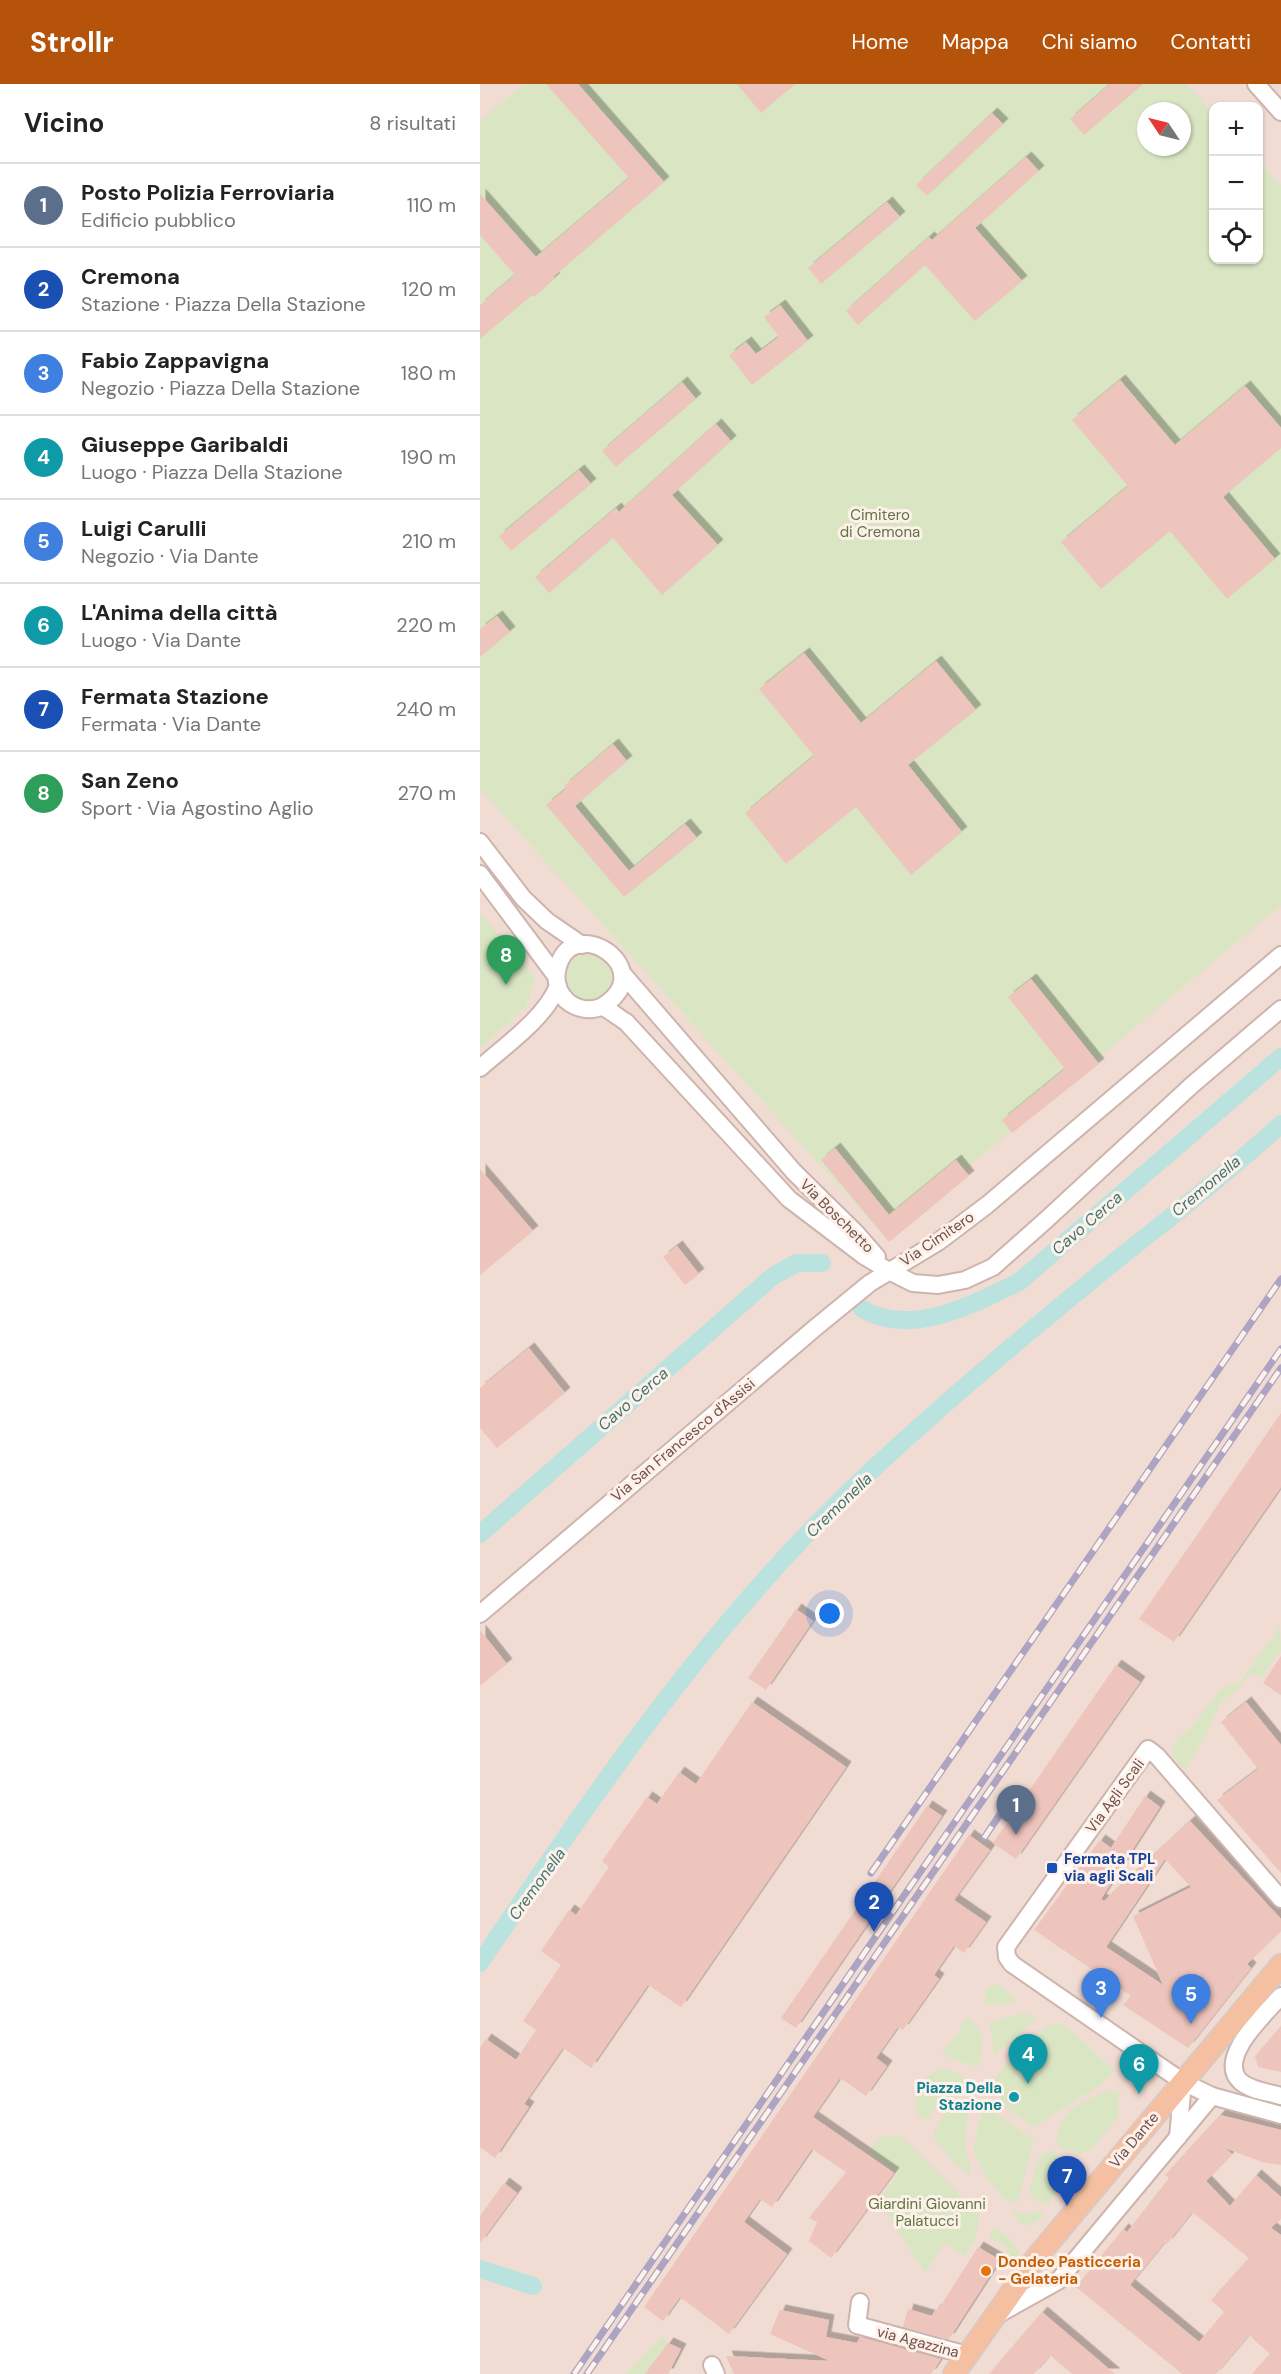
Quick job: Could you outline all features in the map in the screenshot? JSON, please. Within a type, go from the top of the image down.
[{"type":"main road","name":"Via Dante","points":[[954,2374],[1036,2258],[1281,1965]]},
{"type":"street","points":[[1256,84],[1281,112]]},
{"type":"street","name":"Via Boschetto","points":[[480,842],[523,898],[547,921],[582,945],[593,944],[604,947],[613,954],[622,973],[794,1172],[857,1234],[889,1271]]},
{"type":"street","points":[[480,874],[557,981],[567,1001],[583,1009]]},
{"type":"street","points":[[480,1068],[538,1017],[553,999],[558,965],[572,949],[582,945]]},
{"type":"street","name":"Via Cimitero","points":[[889,1271],[938,1242],[987,1205],[1281,955]]},
{"type":"street","points":[[538,1017],[564,1009],[601,1007],[617,994],[622,973]]},
{"type":"street","name":"Via Boschetto","points":[[601,1007],[626,1022],[789,1199],[864,1256],[889,1271]]},
{"type":"street","name":"Via Cimitero","points":[[889,1271],[913,1283],[938,1285],[965,1280],[993,1266],[1192,1085],[1281,1010]]},
{"type":"street","name":"Via San Francesco d'Assisi","points":[[480,1614],[794,1345],[870,1283],[889,1271]]},
{"type":"street","name":"Via Agli Scali","points":[[1184,2082],[1012,1964],[1007,1957],[1006,1947],[1148,1749],[1157,1756],[1281,1899]]},
{"type":"street","points":[[1281,1996],[1236,2050],[1234,2070],[1239,2081],[1251,2088],[1281,2096]]},
{"type":"street","points":[[1178,2137],[1184,2082],[1212,2096],[1281,2115]]},
{"type":"street","name":"Via Dante","points":[[992,2318],[1058,2281],[1212,2096]]},
{"type":"street","name":"via Agazzina","points":[[860,2302],[857,2325],[967,2355]]},
{"type":"shaded area","points":[[480,84],[1281,84],[1281,2374],[480,2374]]},
{"type":"green space","name":"Cimitero di Cremona","points":[[524,84],[1186,84],[1209,109],[1209,264],[1263,264],[1263,165],[1281,185],[1281,905],[885,1237],[480,789],[480,121]]},
{"type":"green space","points":[[480,913],[535,977],[526,1007],[480,1049]]},
{"type":"green space","points":[[589,954],[605,961],[612,977],[605,993],[589,1000],[573,993],[566,977],[573,961]]},
{"type":"green space","points":[[1280,1626],[1281,1650],[1261,1678],[1252,1673],[1221,1702],[1207,1733],[1185,1770],[1173,1756],[1172,1746],[1182,1734],[1188,1731],[1222,1688],[1240,1682]]},
{"type":"green space","points":[[998,1983],[1016,1999],[1013,2003],[985,2005],[985,1989]]},
{"type":"green space","points":[[1024,2013],[1038,2018],[994,2055],[990,2021]]},
{"type":"green space","points":[[966,2017],[977,2026],[980,2032],[982,2046],[979,2067],[951,2059],[942,2050],[957,2035]]},
{"type":"green space","points":[[1063,2023],[1114,2070],[1103,2083],[1034,2127],[1008,2110],[992,2085],[1004,2066],[1049,2025]]},
{"type":"green space","points":[[938,2069],[955,2072],[962,2076],[967,2084],[939,2103],[927,2120],[918,2116],[916,2093],[921,2083]]},
{"type":"green space","points":[[1107,2091],[1119,2092],[1118,2117],[1091,2150],[1081,2154],[1061,2148],[1056,2141],[1059,2129],[1068,2113],[1080,2104]]},
{"type":"green space","name":"Giardini Giovanni Palatucci","points":[[972,2096],[966,2135],[969,2176],[952,2161],[933,2136],[943,2116],[958,2103]]},
{"type":"green space","name":"Giardini Giovanni Palatucci","points":[[983,2105],[1034,2139],[1018,2202],[1006,2201],[987,2178],[973,2151]]},
{"type":"green space","name":"Giardini Giovanni Palatucci","points":[[883,2136],[901,2136],[980,2215],[975,2239],[964,2256],[945,2243],[925,2273],[879,2202],[898,2173],[868,2151]]},
{"type":"green space","name":"Giardini Giovanni Palatucci","points":[[1051,2150],[1062,2160],[1075,2166],[1048,2204],[1034,2200],[1029,2192],[1038,2158]]},
{"type":"green space","name":"Giardini Giovanni Palatucci","points":[[1011,2211],[1025,2214],[1041,2211],[1044,2215],[1032,2226],[1019,2223]]},
{"type":"green space","name":"Giardini Giovanni Palatucci","points":[[995,2227],[1008,2237],[1020,2252],[1014,2263],[1009,2261],[1007,2248],[991,2238],[990,2232]]},
{"type":"green space","points":[[662,2336],[668,2343],[645,2374],[626,2374]]},
{"type":"building","points":[[546,84],[578,84],[664,182],[553,277],[555,278],[534,297],[532,295],[480,339],[480,305],[515,275],[480,235],[480,194],[536,257],[629,178]]},
{"type":"building","points":[[737,84],[795,84],[761,113]]},
{"type":"building","points":[[1110,84],[1143,84],[1084,135],[1070,119]]},
{"type":"building","points":[[992,113],[1003,124],[927,196],[916,185]]},
{"type":"building","points":[[1026,157],[1039,171],[975,228],[1022,281],[975,321],[925,265],[858,325],[846,311],[929,237],[932,240]]},
{"type":"building","points":[[887,202],[900,217],[821,284],[808,268]]},
{"type":"building","points":[[780,305],[808,341],[752,385],[729,355],[746,342],[756,354],[779,337],[764,317]]},
{"type":"building","points":[[1120,380],[1175,445],[1245,386],[1281,428],[1281,448],[1223,497],[1275,559],[1227,599],[1170,531],[1101,589],[1061,542],[1128,486],[1072,420]]},
{"type":"building","points":[[682,382],[696,399],[616,467],[602,451]]},
{"type":"building","points":[[716,424],[731,441],[672,495],[718,545],[662,595],[613,538],[549,593],[535,577],[616,508],[619,512]]},
{"type":"building","points":[[579,470],[591,484],[511,551],[499,536]]},
{"type":"building","points":[[497,616],[510,632],[480,657],[480,629]]},
{"type":"building","points":[[804,653],[861,723],[936,661],[976,710],[908,765],[962,832],[911,875],[856,807],[786,864],[745,813],[814,756],[759,689]]},
{"type":"building","points":[[613,744],[627,761],[575,806],[629,871],[685,824],[697,838],[624,897],[546,805],[566,789],[564,786]]},
{"type":"building","points":[[1031,979],[1099,1064],[1012,1133],[1002,1120],[1065,1069],[1008,997]]},
{"type":"building","points":[[835,1148],[889,1215],[956,1160],[969,1176],[889,1242],[821,1160]]},
{"type":"building","points":[[480,1169],[533,1231],[480,1275]]},
{"type":"building","points":[[677,1246],[699,1274],[685,1285],[663,1257]]},
{"type":"building","points":[[529,1348],[565,1393],[497,1448],[480,1428],[480,1388]]},
{"type":"building","points":[[1281,1413],[1281,1487],[1174,1642],[1139,1619]]},
{"type":"building","points":[[796,1609],[813,1621],[766,1690],[748,1678]]},
{"type":"building","points":[[480,1630],[507,1664],[480,1686]]},
{"type":"building","points":[[1281,1656],[1281,1695],[1263,1683]]},
{"type":"building","points":[[1116,1665],[1140,1682],[1016,1859],[993,1843]]},
{"type":"building","points":[[752,1702],[846,1767],[681,2007],[648,1985],[591,2068],[563,2048],[524,2104],[529,2107],[495,2158],[480,2147],[480,2048],[486,2039],[516,2060],[536,2030],[523,2021],[561,1965],[541,1951],[569,1910],[576,1915],[609,1867],[602,1861],[647,1797],[657,1804],[679,1772],[696,1784]]},
{"type":"building","points":[[1246,1702],[1281,1745],[1281,1873],[1217,1800],[1258,1769],[1221,1722]]},
{"type":"building","points":[[1145,1796],[1160,1807],[1101,1899],[1104,1901],[1190,1821],[1281,1919],[1281,1931],[1247,1964],[1251,1968],[1188,2048],[1123,2005],[1131,1996],[1034,1930],[1100,1840],[1111,1848]],"holes":[[[1165,1859],[1191,1887],[1133,1916],[1163,1985],[1106,1947]]]},
{"type":"building","points":[[927,1806],[942,1816],[796,2028],[781,2018]]},
{"type":"building","points":[[969,1835],[990,1850],[954,1900],[986,1922],[964,1953],[954,1946],[934,1975],[939,1979],[903,2030],[898,2027],[876,2058],[887,2066],[866,2096],[840,2078],[813,2117],[894,2173],[831,2258],[809,2241],[817,2222],[809,2218],[846,2172],[812,2149],[772,2207],[760,2199],[744,2222],[787,2254],[729,2334],[680,2297],[663,2321],[644,2307]]},
{"type":"building","points":[[1281,2026],[1281,2072],[1258,2067],[1255,2056]]},
{"type":"building","points":[[1220,2115],[1281,2130],[1281,2165],[1262,2162],[1225,2148],[1232,2154],[1206,2181],[1230,2206],[1256,2175],[1281,2197],[1281,2218],[1271,2228],[1281,2235],[1281,2374],[1252,2374],[1270,2354],[1249,2335],[1216,2374],[1182,2374],[1076,2287],[1123,2229],[1127,2232],[1169,2178],[1165,2175]],"holes":[[[1192,2212],[1249,2258],[1211,2300],[1224,2312],[1199,2342],[1130,2285]]]},
{"type":"building","points":[[504,2183],[517,2193],[480,2243],[480,2216]]},
{"type":"building","points":[[978,2247],[1000,2260],[949,2339],[903,2327],[908,2309],[932,2316],[935,2310],[938,2310]]},
{"type":"building","points":[[780,2310],[829,2320],[826,2337],[857,2343],[860,2337],[941,2359],[931,2374],[734,2374],[726,2356],[830,2361],[770,2334]]},
{"type":"building","points":[[1042,2312],[1115,2374],[1072,2374],[1050,2355],[1034,2374],[989,2374]]},
{"type":"building","points":[[668,2343],[681,2349],[668,2374],[645,2374]]},
{"type":"waterway","name":"Cavo Cerca","points":[[862,1309],[881,1317],[901,1320],[922,1319],[962,1308],[1019,1282],[1281,1057]]},
{"type":"waterway","name":"Cremonella","points":[[480,1963],[566,1837],[655,1714],[702,1653],[802,1539],[856,1485],[952,1397],[1281,1124]]},
{"type":"waterway","name":"Cavo Cerca","points":[[480,1534],[773,1276],[797,1263],[822,1263]]},
{"type":"waterway","points":[[480,2269],[533,2286]]},
{"type":"railway","points":[[871,1873],[1281,1279]]},
{"type":"railway","points":[[574,2374],[1281,1349]]},
{"type":"railway","points":[[587,2374],[1281,1368]]},
{"type":"railway","points":[[984,1838],[1011,1798]]},
{"type":"place","name":"San Zeno","points":[[506,985]]},
{"type":"place","name":"Posto Polizia Ferroviaria","points":[[1016,1835]]},
{"type":"place","name":"Fermata TPL via agli Scali","points":[[1052,1868]]},
{"type":"place","name":"Cremona","points":[[874,1932]]},
{"type":"place","name":"Fabio Zappavigna","points":[[1101,2018]]},
{"type":"place","name":"Luigi Carulli","points":[[1191,2024]]},
{"type":"place","name":"Giuseppe Garibaldi","points":[[1028,2084]]},
{"type":"place","name":"L'Anima della città","points":[[1139,2094]]},
{"type":"place","name":"Piazza Della Stazione","points":[[1014,2097]]},
{"type":"place","name":"Fermata Stazione","points":[[1067,2206]]},
{"type":"place","name":"Dondeo Pasticceria - Gelateria","points":[[986,2271]]}]
